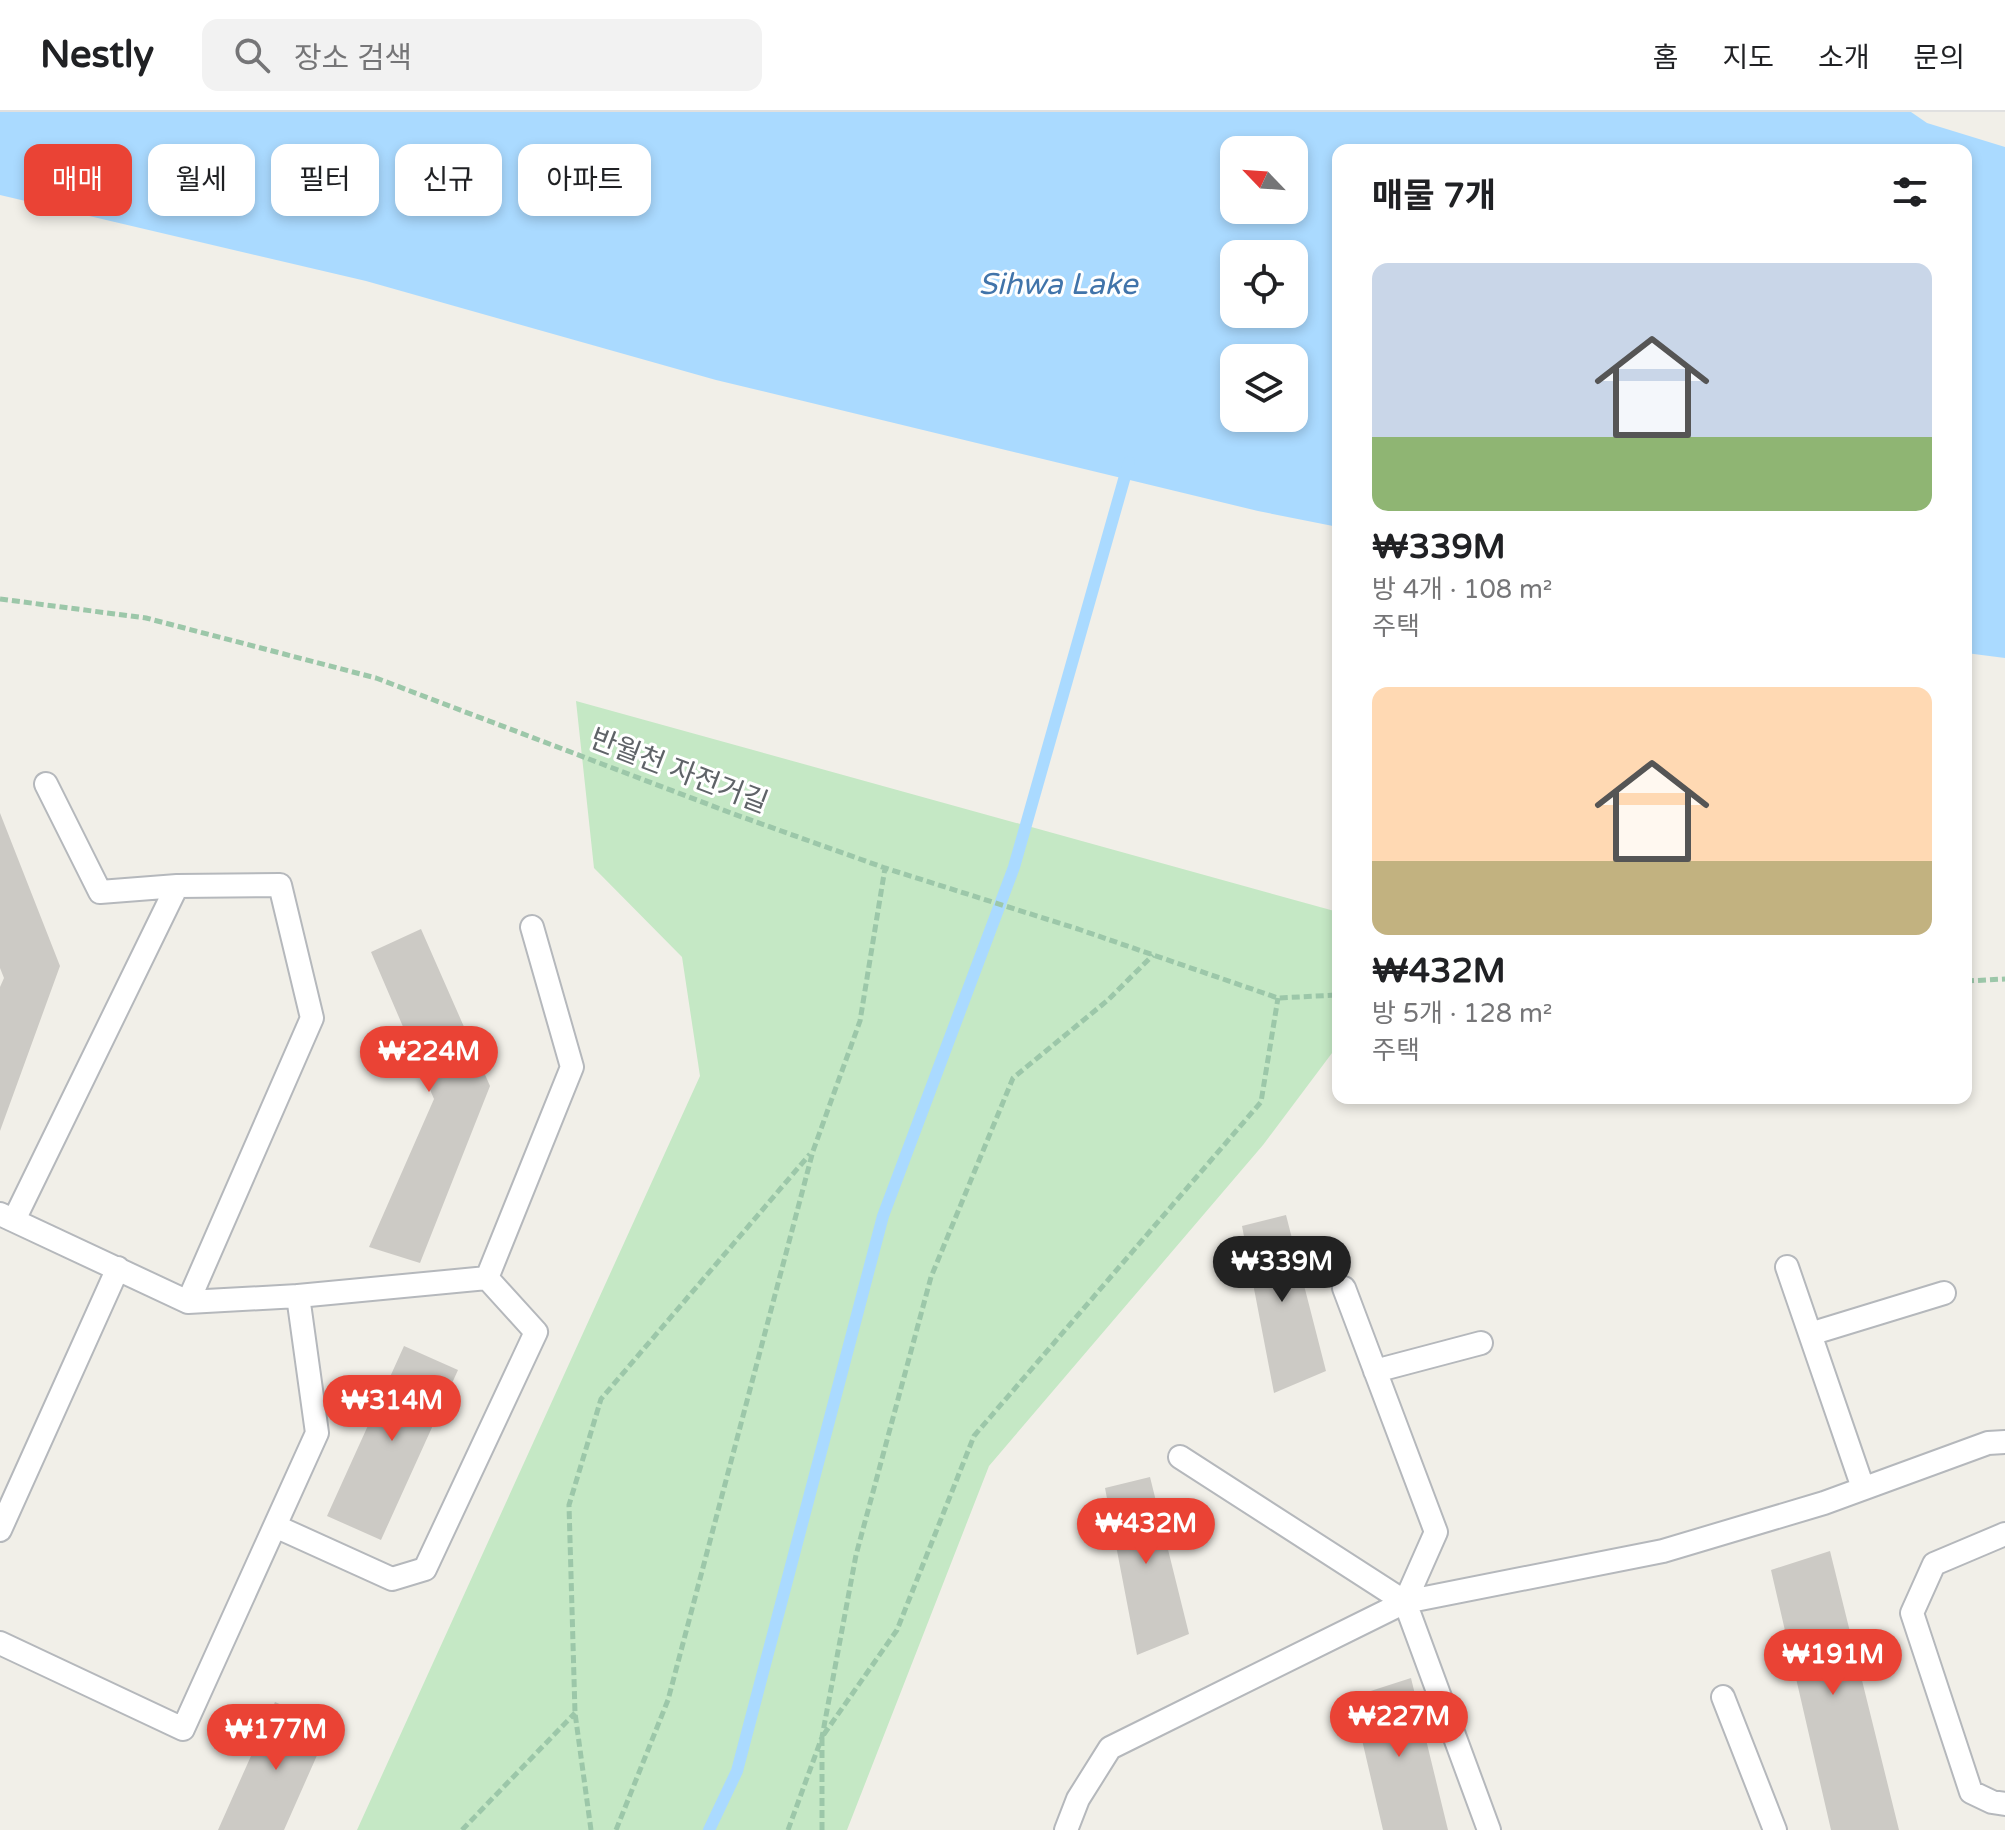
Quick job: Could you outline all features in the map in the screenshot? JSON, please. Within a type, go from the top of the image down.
[{"type":"lane","points":[[46,784],[100,892],[177,886],[280,885],[312,1018],[188,1302]]},
{"type":"lane","points":[[177,886],[7,1217],[188,1302],[298,1296],[487,1278]]},
{"type":"lane","points":[[487,1278],[572,1067],[532,927]]},
{"type":"lane","points":[[1787,1267],[1863,1488]]},
{"type":"lane","points":[[0,1530],[118,1268]]},
{"type":"lane","points":[[275,1526],[392,1579],[425,1569],[536,1332],[487,1278]]},
{"type":"lane","points":[[1344,1288],[1436,1532],[1405,1602]]},
{"type":"lane","points":[[1810,1334],[1944,1293]]},
{"type":"lane","points":[[0,1643],[183,1729],[317,1433],[298,1296]]},
{"type":"lane","points":[[1375,1371],[1481,1343]]},
{"type":"lane","points":[[1066,1830],[1078,1799],[1110,1748],[1405,1602],[1663,1551],[1863,1488],[1988,1443],[2005,1442]]},
{"type":"lane","points":[[1180,1457],[1405,1602],[1489,1830]]},
{"type":"lane","points":[[2005,1534],[1934,1564],[1912,1613],[1971,1792],[1992,1802],[2005,1804]]},
{"type":"lane","points":[[1723,1697],[1775,1830]]},
{"type":"path","name":"반월천 자전거길","points":[[0,599],[146,618],[376,678],[885,868],[1078,929],[1278,998],[1332,995]]},
{"type":"path","points":[[616,1830],[668,1700],[813,1151],[860,1021],[885,868]]},
{"type":"path","points":[[788,1830],[822,1737],[856,1555],[931,1277],[1013,1078],[1108,1000],[1153,955]]},
{"type":"path","points":[[1972,981],[2005,979]]},
{"type":"path","points":[[822,1830],[822,1737],[897,1630],[974,1436],[1261,1102],[1278,998]]},
{"type":"path","points":[[591,1830],[575,1713],[569,1505],[601,1399],[813,1151]]},
{"type":"path","points":[[462,1830],[575,1713]]},
{"type":"green space","points":[[576,701],[1332,910],[1332,1053],[1263,1145],[989,1466],[847,1830],[357,1830],[700,1076],[682,957],[594,868]]},
{"type":"water","name":"Sihwa Lake","points":[[0,112],[1911,112],[1927,123],[2005,147],[2005,658],[1972,654],[1972,144],[1332,144],[1332,526],[1258,511],[716,380],[366,281],[89,216],[132,216],[132,144],[24,144],[24,201],[0,195]]},
{"type":"building","points":[[0,813],[60,966],[0,1131],[0,987],[4,978],[0,968]]},
{"type":"building","points":[[421,929],[490,1086],[420,1263],[369,1247],[434,1099],[371,952]]},
{"type":"building","points":[[1286,1215],[1326,1371],[1274,1393],[1242,1226]]},
{"type":"building","points":[[404,1346],[458,1370],[381,1540],[327,1516]]},
{"type":"building","points":[[1150,1477],[1189,1634],[1137,1655],[1105,1488]]},
{"type":"building","points":[[1830,1551],[1899,1830],[1831,1830],[1771,1570]]},
{"type":"building","points":[[1411,1678],[1448,1830],[1383,1830],[1352,1697]]},
{"type":"building","points":[[275,1702],[330,1726],[284,1830],[218,1830]]},
{"type":"waterway","points":[[709,1830],[737,1771],[883,1216],[1014,867],[1129,462]]}]
